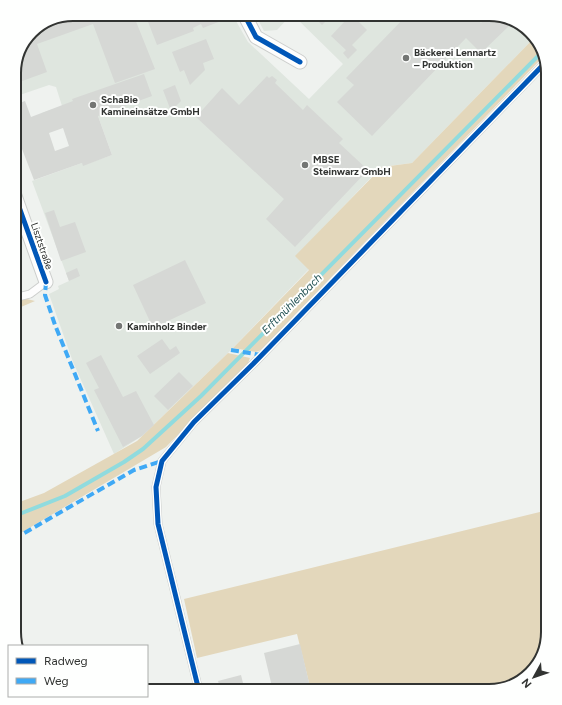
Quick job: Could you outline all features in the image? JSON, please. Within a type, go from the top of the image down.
[{"type":"street","points":[[248,21],[256,37],[300,62]]},
{"type":"street","name":"Lisztstraße","points":[[21,212],[46,282]]},
{"type":"lane","points":[[197,684],[158,524],[156,487],[162,461],[194,422],[253,364],[541,67]]},
{"type":"lane","points":[[21,296],[30,294],[46,282]]},
{"type":"shaded area","points":[[73,21],[236,21],[248,42],[309,99],[343,64],[299,21],[492,21],[515,28],[530,42],[412,163],[381,167],[296,256],[309,269],[228,353],[142,436],[114,454],[73,362],[49,294],[59,289],[58,286],[69,281],[32,181],[82,163],[84,165],[112,155],[98,116],[42,113],[62,106],[56,87],[49,85],[21,95],[21,70],[25,53],[36,36],[44,30],[53,25]]},
{"type":"shaded area","points":[[259,21],[285,21],[277,30],[264,31]]},
{"type":"shaded area","points":[[530,42],[536,50],[539,61],[261,350],[256,352],[233,348],[309,270],[295,256],[382,167],[412,163]]},
{"type":"shaded area","points":[[27,299],[35,301],[21,307],[21,300]]},
{"type":"shaded area","points":[[228,353],[250,358],[248,363],[166,447],[21,533],[21,501],[44,493],[137,441]]},
{"type":"shaded area","points":[[541,512],[541,639],[534,657],[514,657],[514,678],[512,679],[496,684],[309,684],[297,634],[197,658],[184,599]]},
{"type":"building","points":[[73,21],[136,21],[155,69],[115,83],[93,24],[37,44],[47,72],[21,81],[21,70],[25,53],[36,36],[44,30],[53,25]]},
{"type":"building","points":[[148,21],[221,21],[203,28],[201,24],[193,28],[194,31],[157,45]]},
{"type":"building","points":[[318,21],[326,21],[322,25]]},
{"type":"building","points":[[345,21],[358,21],[367,30],[352,45],[357,50],[348,59],[343,53],[346,50],[331,36]]},
{"type":"building","name":"Bäckerei Lennartz – Produktion","points":[[401,21],[479,21],[481,23],[483,21],[492,21],[510,25],[481,53],[466,38],[372,136],[337,102],[354,85],[346,78]]},
{"type":"building","points":[[206,39],[214,59],[203,63],[205,70],[190,85],[184,70],[180,72],[172,52]]},
{"type":"building","points":[[144,74],[152,96],[98,116],[112,155],[83,166],[82,163],[34,180],[21,145],[21,102],[25,101],[31,117],[73,101],[72,99]],"holes":[[[63,128],[69,146],[55,151],[49,133]]]},
{"type":"building","name":"MBSE Steinwarz GmbH","points":[[267,76],[269,78],[272,76],[277,80],[275,83],[303,110],[307,105],[343,139],[339,143],[368,170],[295,247],[266,219],[284,199],[196,117],[222,88],[239,105]]},
{"type":"building","points":[[175,85],[181,101],[171,111],[163,90]]},
{"type":"building","points":[[54,210],[60,227],[75,222],[86,252],[61,261],[45,213]]},
{"type":"building","points":[[185,260],[206,303],[153,328],[133,285]]},
{"type":"building","points":[[77,268],[80,276],[69,281],[66,273]]},
{"type":"building","points":[[162,339],[170,350],[176,346],[180,353],[150,374],[137,356]]},
{"type":"building","points":[[101,355],[123,397],[136,391],[154,425],[142,436],[123,447],[94,390],[99,388],[86,363]]},
{"type":"building","points":[[179,372],[193,386],[168,410],[154,396]]},
{"type":"building","points":[[300,644],[309,684],[271,684],[264,653]]},
{"type":"building","points":[[241,675],[243,684],[219,684],[218,681]]},
{"type":"waterway","name":"Erftmühlenbach","points":[[21,513],[65,496],[124,462],[143,449],[201,396],[538,56]]},
{"type":"marked path","points":[[46,282],[45,295],[55,325],[98,431]]},
{"type":"marked path","points":[[231,350],[261,355]]},
{"type":"marked path","points":[[21,535],[134,470],[162,461]]},
{"type":"cycle path","points":[[248,21],[256,37],[300,62]]},
{"type":"cycle path","points":[[197,684],[158,524],[156,487],[162,461],[194,422],[253,364],[541,67]]},
{"type":"cycle path","points":[[21,212],[46,282]]},
{"type":"place","name":"Bäckerei Lennartz – Produktion","points":[[406,58]]},
{"type":"place","name":"SchaBie Kamineinsätze GmbH","points":[[93,105]]},
{"type":"place","name":"MBSE Steinwarz GmbH","points":[[305,165]]},
{"type":"place","name":"Kaminholz Binder","points":[[119,326]]}]
